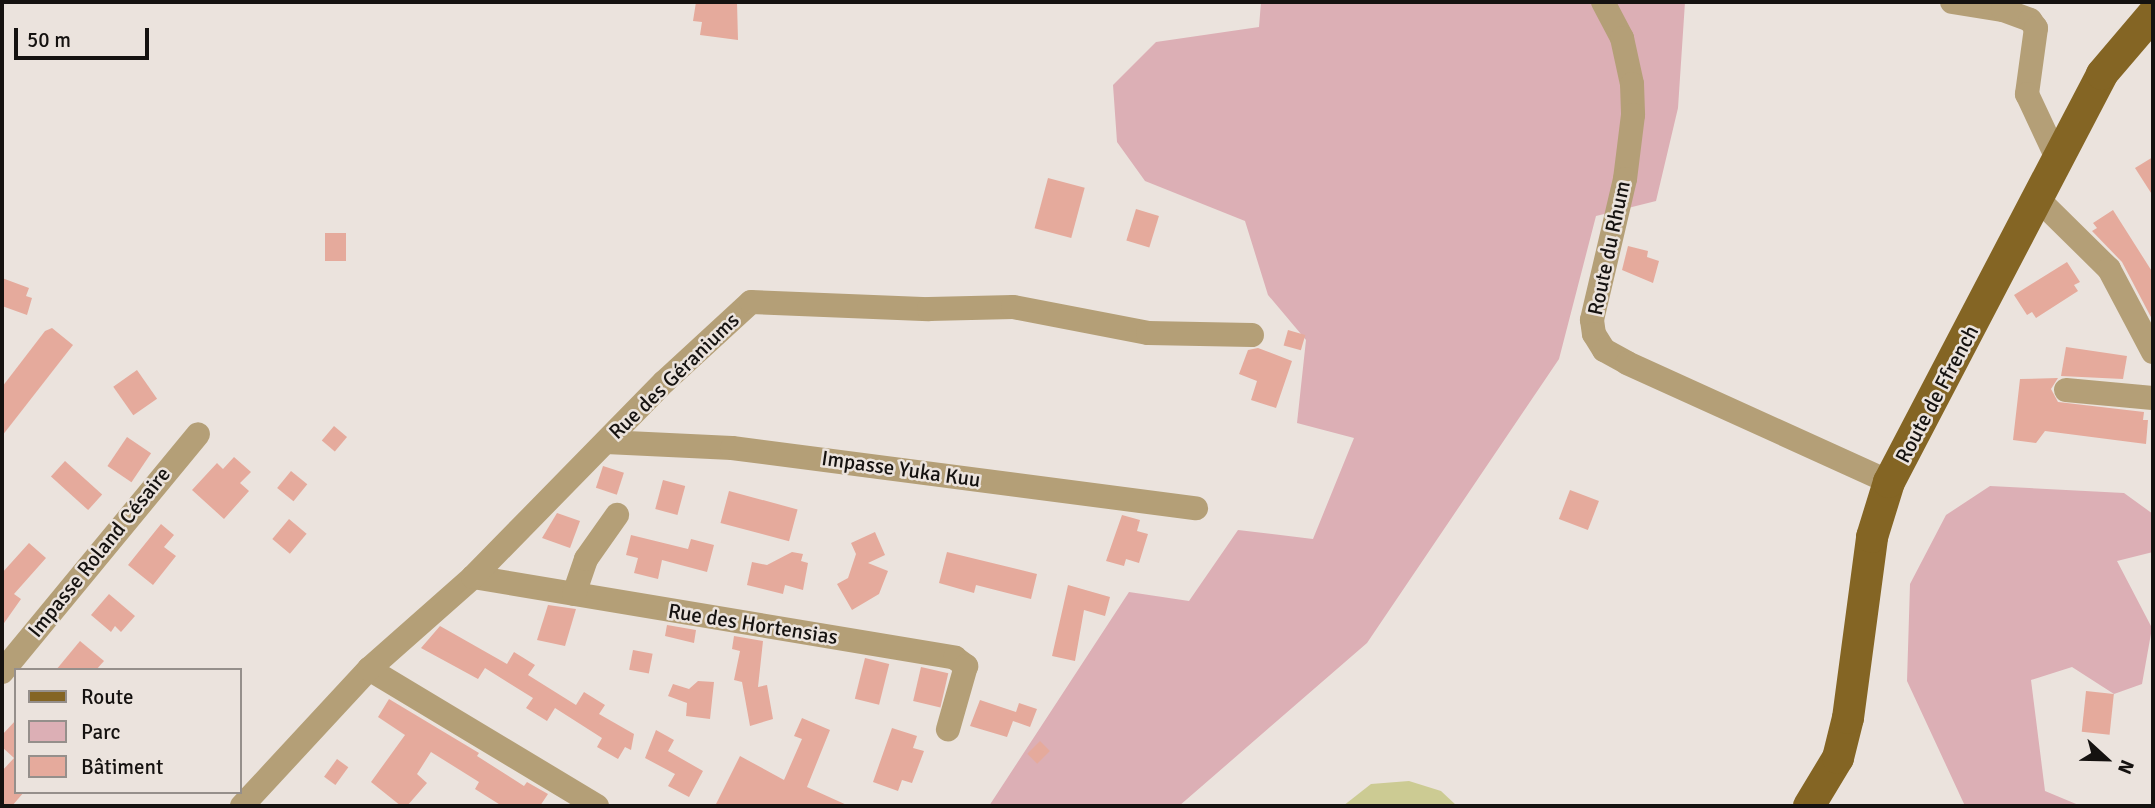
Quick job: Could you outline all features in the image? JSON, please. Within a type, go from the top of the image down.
[{"type":"main road","name":"Route de Ffrench","points":[[1809,806],[1838,758],[1848,718],[1872,537],[1889,482],[2102,74],[2153,15]]},
{"type":"street","name":"Route du Rhum","points":[[1603,2],[1622,38],[1632,84],[1633,115],[1625,179],[1592,320],[1594,334],[1604,350],[1627,363],[1889,482]]},
{"type":"street","points":[[1952,2],[2003,10],[2030,20],[2036,27],[2027,93],[2057,158]]},
{"type":"street","points":[[2037,198],[2109,269],[2153,352]]},
{"type":"street","name":"Rue des Géraniums","points":[[242,806],[369,669],[473,577],[606,442],[751,302],[929,309],[1013,307],[1147,333],[1252,335]]},
{"type":"street","points":[[2066,390],[2153,398]]},
{"type":"street","name":"Impasse Roland Césaire","points":[[2,672],[198,434]]},
{"type":"street","name":"Impasse Yuka Kuu","points":[[606,442],[720,446],[1196,508]]},
{"type":"street","points":[[575,594],[586,559],[617,516]]},
{"type":"street","name":"Rue des Hortensias","points":[[473,577],[955,658],[966,666],[948,729]]},
{"type":"street","points":[[369,669],[597,806]]},
{"type":"green space","points":[[1261,2],[1685,2],[1678,108],[1656,201],[1596,216],[1559,359],[1367,643],[1179,806],[989,806],[1129,592],[1189,601],[1238,530],[1313,539],[1354,438],[1297,423],[1306,340],[1268,295],[1245,221],[1145,181],[1117,142],[1113,85],[1156,42],[1259,27]]},
{"type":"green space","points":[[1990,486],[2124,493],[2153,514],[2153,552],[2117,561],[2152,628],[2142,684],[2114,694],[2072,667],[2031,680],[2045,791],[2081,806],[1965,806],[1907,681],[1910,584],[1946,515]]},
{"type":"shaded area","points":[[1409,781],[1441,791],[1457,806],[1343,806],[1371,784]]},
{"type":"building","points":[[696,2],[737,2],[738,40],[700,35],[702,22],[693,21]]},
{"type":"building","points":[[2153,157],[2153,196],[2135,168]]},
{"type":"building","points":[[1048,178],[1085,188],[1071,238],[1035,228]]},
{"type":"building","points":[[1136,209],[1159,216],[1149,248],[1126,241]]},
{"type":"building","points":[[2113,210],[2153,273],[2153,321],[2122,262],[2092,231],[2097,228],[2093,223]]},
{"type":"building","points":[[325,233],[346,233],[346,261],[325,261]]},
{"type":"building","points":[[1628,246],[1648,251],[1647,257],[1659,261],[1653,283],[1622,270]]},
{"type":"building","points":[[2067,262],[2080,282],[2074,285],[2078,291],[2036,318],[2032,312],[2027,315],[2014,295]]},
{"type":"building","points":[[2,278],[29,288],[26,296],[32,298],[27,315],[2,306]]},
{"type":"building","points":[[52,328],[73,345],[2,436],[2,387],[45,331]]},
{"type":"building","points":[[1288,330],[1305,335],[1301,350],[1284,345]]},
{"type":"building","points":[[2066,347],[2127,356],[2123,379],[2061,376]]},
{"type":"building","points":[[1258,348],[1292,361],[1276,408],[1251,400],[1257,381],[1239,374],[1248,350]]},
{"type":"building","points":[[137,370],[157,399],[133,415],[113,387]]},
{"type":"building","points":[[2058,378],[2051,389],[2058,402],[2144,412],[2143,420],[2148,420],[2146,444],[2045,431],[2036,443],[2013,440],[2020,379]]},
{"type":"building","points":[[334,426],[347,437],[335,451],[322,441]]},
{"type":"building","points":[[127,437],[151,453],[131,482],[107,466]]},
{"type":"building","points":[[234,457],[251,472],[240,483],[249,491],[224,519],[192,490],[217,463],[223,469]]},
{"type":"building","points":[[65,461],[102,494],[88,510],[51,477]]},
{"type":"building","points":[[603,466],[624,473],[617,495],[596,488]]},
{"type":"building","points":[[291,471],[307,484],[293,501],[277,488]]},
{"type":"building","points":[[663,480],[685,486],[677,515],[655,509]]},
{"type":"building","points":[[1570,490],[1599,501],[1588,530],[1559,519]]},
{"type":"building","points":[[729,491],[798,509],[789,541],[720,523]]},
{"type":"building","points":[[557,513],[580,521],[570,548],[542,538]]},
{"type":"building","points":[[1122,515],[1140,520],[1137,531],[1148,534],[1139,563],[1126,559],[1124,566],[1106,561]]},
{"type":"building","points":[[289,519],[307,534],[290,554],[272,539]]},
{"type":"building","points":[[161,524],[174,535],[164,547],[176,556],[153,585],[128,565]]},
{"type":"building","points":[[875,532],[885,555],[868,563],[888,571],[879,594],[852,610],[837,584],[848,578],[856,554],[851,543]]},
{"type":"building","points":[[631,535],[688,549],[691,539],[714,545],[707,572],[662,560],[658,579],[634,573],[638,558],[626,555]]},
{"type":"building","points":[[29,543],[46,558],[14,594],[21,599],[2,626],[2,573]]},
{"type":"building","points":[[792,552],[803,554],[801,561],[808,563],[803,590],[785,585],[783,594],[747,585],[752,562],[767,565]]},
{"type":"building","points":[[947,552],[1037,574],[1031,599],[976,585],[974,593],[939,583]]},
{"type":"building","points":[[1068,585],[1110,597],[1105,616],[1084,610],[1075,661],[1052,656]]},
{"type":"building","points":[[109,594],[135,616],[121,632],[115,626],[111,632],[91,615]]},
{"type":"building","points":[[548,605],[576,609],[565,646],[537,640]]},
{"type":"building","points":[[667,625],[696,630],[694,643],[665,636]]},
{"type":"building","points":[[440,626],[507,664],[514,652],[535,665],[528,675],[576,705],[584,692],[605,705],[599,714],[634,734],[631,750],[625,747],[618,759],[597,747],[602,738],[555,708],[547,721],[526,708],[533,698],[485,668],[478,679],[421,648]]},
{"type":"building","points":[[734,636],[763,641],[758,687],[767,685],[773,719],[750,726],[742,682],[734,680],[740,651],[732,649]]},
{"type":"building","points":[[80,641],[104,661],[98,668],[58,668]]},
{"type":"building","points":[[633,650],[653,654],[649,673],[629,670]]},
{"type":"building","points":[[865,658],[889,664],[879,705],[855,699]]},
{"type":"building","points":[[921,667],[948,673],[940,707],[913,701]]},
{"type":"building","points":[[698,681],[714,682],[710,719],[686,716],[687,703],[668,696],[673,684],[689,689]]},
{"type":"building","points":[[2086,691],[2114,694],[2110,735],[2082,732]]},
{"type":"building","points":[[389,699],[479,753],[477,756],[524,786],[527,782],[548,794],[540,806],[502,806],[475,789],[479,782],[431,752],[417,774],[427,783],[407,806],[401,806],[371,782],[405,735],[378,717]]},
{"type":"building","points":[[980,700],[1016,712],[1019,703],[1037,709],[1030,727],[1013,721],[1007,737],[970,726]]},
{"type":"building","points":[[802,718],[830,730],[807,787],[849,806],[715,806],[740,756],[784,780],[802,739],[794,736]]},
{"type":"building","points":[[14,722],[14,758],[2,747],[2,735]]},
{"type":"building","points":[[892,728],[917,736],[913,748],[924,751],[912,783],[902,780],[898,791],[873,782]]},
{"type":"building","points":[[656,730],[674,740],[668,751],[703,771],[689,797],[668,786],[675,774],[645,758]]},
{"type":"building","points":[[1040,741],[1050,751],[1037,764],[1027,754]]},
{"type":"building","points":[[14,758],[14,794],[22,794],[12,806],[2,806],[2,771]]},
{"type":"building","points":[[337,759],[348,767],[335,785],[324,777]]}]
